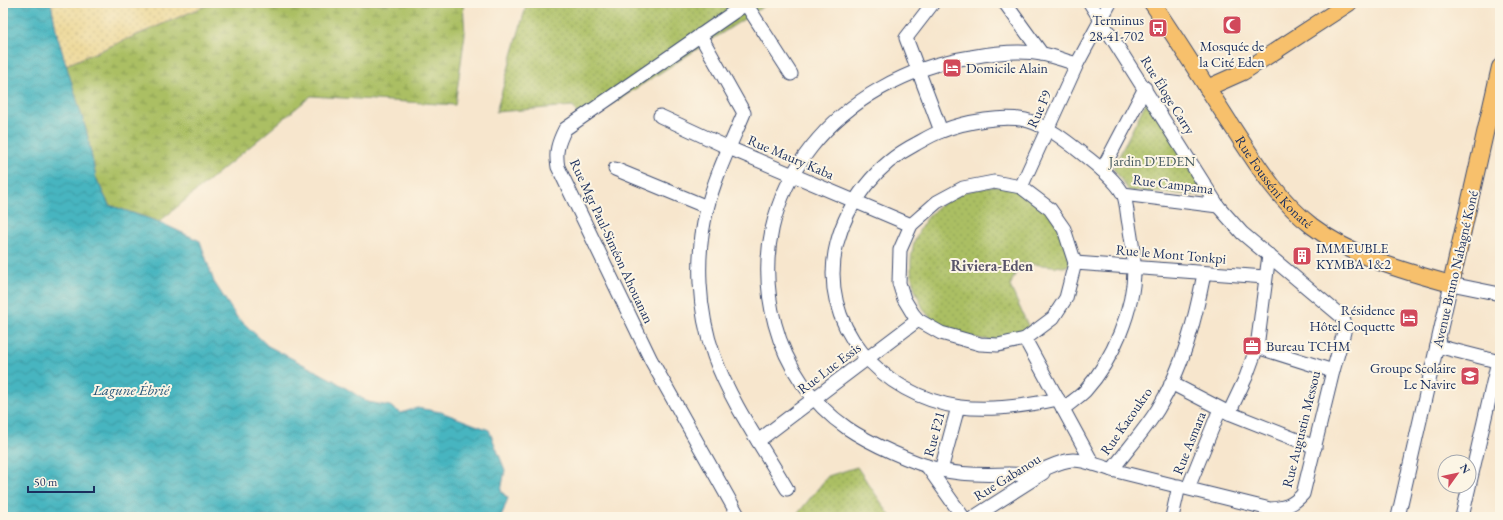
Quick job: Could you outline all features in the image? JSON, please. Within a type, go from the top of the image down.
[{"type":"main road","name":"Rue Fousséni Konaté","points":[[1152,3],[1260,171],[1280,195],[1312,226],[1348,249],[1373,260],[1410,273],[1451,284]]},
{"type":"main road","points":[[1207,88],[1243,72],[1349,3]]},
{"type":"main road","name":"Avenue Bruno Nabagné Koné","points":[[1451,284],[1500,66]]},
{"type":"street","points":[[933,3],[906,38],[941,131]]},
{"type":"street","points":[[1005,3],[1042,54]]},
{"type":"street","name":"Rue Éloge Carry","points":[[1090,3],[1218,206],[1242,233],[1269,255]]},
{"type":"street","name":"Rue F9","points":[[1021,187],[1077,64],[1110,3]]},
{"type":"street","points":[[743,4],[791,74]]},
{"type":"street","name":"Rue Mgr Paul-Siméon Ahouanan","points":[[738,517],[651,360],[558,167],[556,154],[559,140],[565,129],[743,4]]},
{"type":"street","points":[[700,35],[744,113],[707,207],[700,257],[705,321],[714,355],[725,381],[758,441],[787,489]]},
{"type":"street","name":"Rue Kacoukro","points":[[1077,64],[1042,54],[984,54],[951,60],[919,70],[883,85],[832,124],[811,147],[791,174],[773,223],[768,254],[768,282],[771,310],[779,339],[790,364],[814,401],[848,429],[900,456],[927,466],[941,470],[988,475],[1030,474],[1071,460],[1112,470],[1158,409],[1171,383],[1185,348],[1196,314],[1204,274]]},
{"type":"street","points":[[1102,170],[1145,88]]},
{"type":"street","name":"Rue Maury Kaba","points":[[660,116],[729,148],[911,225]]},
{"type":"street","points":[[1012,119],[1028,120],[1048,129],[1102,170],[1123,194],[1132,241],[1134,267],[1132,295],[1125,321],[1099,373],[1084,392],[1061,404],[1002,408],[958,407],[908,390],[884,376],[867,360],[844,326],[834,290],[834,256],[840,229],[853,201],[869,182],[892,159],[941,131],[965,124],[1012,119]]},
{"type":"street","points":[[615,169],[707,207]]},
{"type":"street","points":[[994,182],[1021,187],[1050,208],[1064,229],[1075,263],[1066,298],[1053,318],[1025,339],[998,345],[980,344],[941,333],[918,320],[904,299],[898,274],[900,250],[911,225],[937,202],[963,188],[994,182]]},
{"type":"street","name":"Rue Campama","points":[[1123,194],[1218,206]]},
{"type":"street","name":"Rue Asmara","points":[[1172,517],[1184,487],[1224,411],[1246,377],[1257,347],[1269,255]]},
{"type":"street","name":"Rue Augustin Messou","points":[[1112,470],[1270,509],[1284,508],[1296,502],[1303,494],[1345,323],[1341,316],[1269,255]]},
{"type":"street","name":"Rue le Mont Tonkpi","points":[[1075,263],[1204,274],[1265,277]]},
{"type":"street","name":"Rue Fousséni Konaté","points":[[1451,284],[1500,294]]},
{"type":"street","name":"Avenue Bruno Nabagné Koné","points":[[1398,517],[1451,284]]},
{"type":"street","name":"Rue Luc Essis","points":[[758,441],[814,401],[918,320]]},
{"type":"street","points":[[1025,339],[1092,464]]},
{"type":"street","points":[[1437,346],[1499,362],[1462,517]]},
{"type":"street","points":[[1257,347],[1332,371]]},
{"type":"street","points":[[1171,383],[1224,411],[1315,448]]},
{"type":"street","name":"Rue F21","points":[[941,470],[958,407]]},
{"type":"street","name":"Rue Gabanou","points":[[974,517],[1058,464]]},
{"type":"street","name":"Rue Gabanou","points":[[927,466],[963,517]]},
{"type":"green space","points":[[212,3],[463,3],[465,34],[455,105],[311,96],[159,222],[109,205],[96,178],[87,133],[66,65]]},
{"type":"green space","points":[[527,3],[769,3],[582,123],[573,106],[496,112]]},
{"type":"green space","name":"Jardin D'EDEN","points":[[1148,98],[1213,196],[1129,191],[1113,168]]},
{"type":"green space","points":[[994,186],[1017,189],[1048,211],[1062,230],[1071,264],[1064,267],[1020,263],[1010,286],[1030,330],[1011,337],[992,340],[965,336],[947,329],[932,319],[925,311],[919,299],[913,283],[911,266],[912,250],[917,235],[935,209],[949,199],[965,192]]},
{"type":"green space","points":[[857,467],[891,517],[795,517],[828,476]]},
{"type":"sand","points":[[51,3],[212,3],[66,65],[57,35]]},
{"type":"water","name":"Lagune Ébrié","points":[[3,3],[51,3],[57,35],[87,133],[96,178],[109,205],[159,222],[200,241],[214,282],[236,316],[268,346],[333,380],[368,402],[390,406],[401,413],[417,408],[441,412],[489,430],[505,470],[501,491],[508,498],[501,517],[3,517]]},
{"type":"place","name":"Mosquée de la Cité Eden","points":[[1232,25]]},
{"type":"place","name":"Terminus 28-41-702","points":[[1158,28]]},
{"type":"place","name":"Domicile Alain","points":[[952,68]]},
{"type":"place","name":"IMMEUBLE KYMBA 1&2","points":[[1302,256]]},
{"type":"place","name":"Résidence Hôtel Coquette","points":[[1409,318]]},
{"type":"place","name":"Bureau TCHM","points":[[1252,346]]},
{"type":"place","name":"Groupe Scolaire Le Navire","points":[[1470,376]]},
{"type":"district","name":"Riviera-Eden","points":[[992,265]]}]
